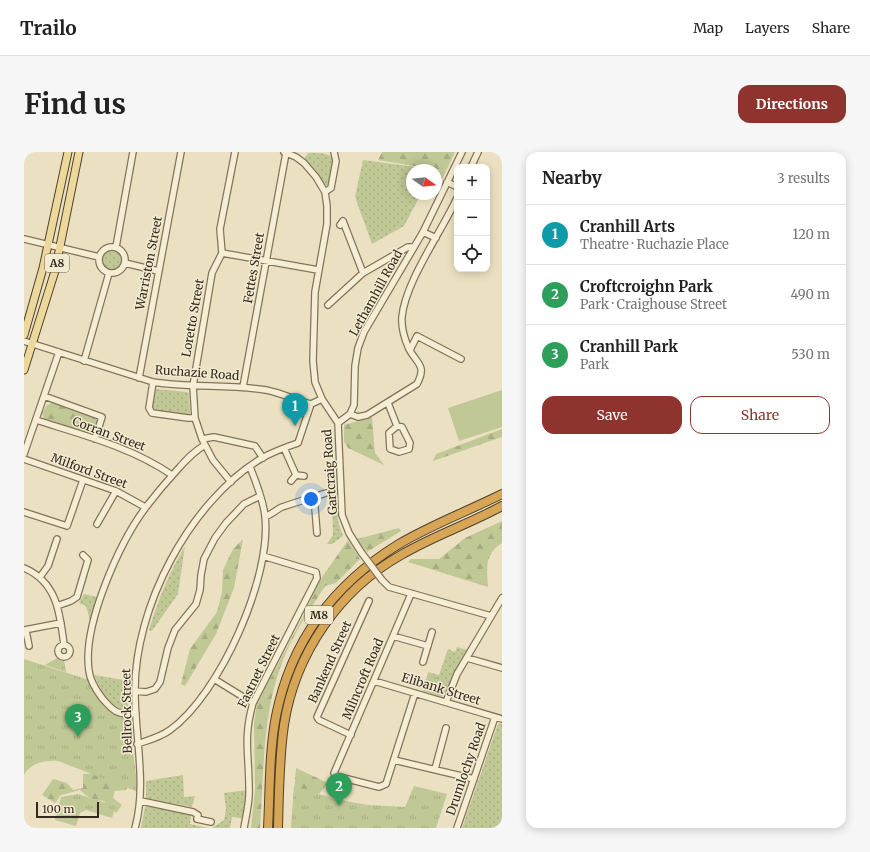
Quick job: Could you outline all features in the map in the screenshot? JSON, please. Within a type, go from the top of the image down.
[{"type":"highway","name":"M8","points":[[268,828],[276,716],[288,674],[299,648],[321,612],[340,589],[367,565],[393,548],[502,494]]},
{"type":"highway","name":"M8","points":[[278,828],[280,770],[284,724],[292,690],[302,666],[335,610],[354,589],[373,573],[401,555],[500,508]]},
{"type":"main road","name":"A8","points":[[24,335],[49,245],[68,152]]},
{"type":"main road","name":"A8","points":[[24,370],[33,344],[60,248],[79,152]]},
{"type":"street","points":[[116,246],[133,152]]},
{"type":"street","name":"Warriston Street","points":[[139,378],[181,152]]},
{"type":"street","points":[[235,152],[220,229],[222,253],[318,270]]},
{"type":"street","points":[[324,191],[331,188],[336,160],[334,152]]},
{"type":"street","name":"Lethamhill Road","points":[[350,414],[354,406],[355,366],[358,348],[375,313],[423,232],[462,152]]},
{"type":"street","points":[[472,164],[478,152]]},
{"type":"street","name":"Gartcraig Road","points":[[292,154],[316,177],[324,191],[327,206],[326,224],[315,292],[313,362],[315,382],[322,399],[338,423],[342,515],[349,533],[361,552],[389,587],[491,616]]},
{"type":"street","name":"Fettes Street","points":[[243,387],[266,261],[292,154]]},
{"type":"street","points":[[447,182],[454,185]]},
{"type":"street","points":[[338,423],[350,414],[358,417],[367,415],[417,384],[421,376],[421,364],[410,350],[404,334],[402,323],[406,301],[412,284],[456,200]]},
{"type":"street","points":[[340,214],[341,223],[363,273]]},
{"type":"street","points":[[423,232],[436,238]]},
{"type":"street","points":[[24,239],[99,257]]},
{"type":"street","points":[[116,246],[123,251],[125,263],[117,272],[109,273],[100,265],[99,257],[107,247],[116,246]]},
{"type":"street","points":[[328,305],[363,273],[408,247],[414,248]]},
{"type":"street","name":"Loretto Street","points":[[222,253],[212,273],[193,386],[195,418],[203,442],[221,470],[231,482]]},
{"type":"street","points":[[125,263],[158,270]]},
{"type":"street","points":[[84,360],[109,273]]},
{"type":"street","points":[[410,350],[417,336],[461,359]]},
{"type":"street","name":"Ruchazie Road","points":[[24,341],[153,382],[193,386],[243,387],[269,390],[310,404]]},
{"type":"street","points":[[24,454],[58,352]]},
{"type":"street","points":[[153,382],[149,408],[152,413],[195,418]]},
{"type":"street","points":[[44,396],[102,417],[95,439]]},
{"type":"street","points":[[310,404],[322,399]]},
{"type":"street","points":[[388,403],[397,426]]},
{"type":"street","name":"Bellrock Street","points":[[135,828],[141,801],[135,691],[138,649],[145,621],[155,593],[184,539],[204,512],[231,482],[263,458],[298,443],[310,404]]},
{"type":"street","name":"Corran Street","points":[[36,420],[141,456],[172,475]]},
{"type":"street","points":[[397,426],[402,427],[410,443],[409,448],[399,452],[390,449],[389,433],[397,426]]},
{"type":"street","points":[[136,713],[124,715],[111,709],[95,689],[89,672],[88,657],[96,610],[127,538],[146,507],[172,475],[203,442],[214,436],[255,446],[263,458]]},
{"type":"street","points":[[284,448],[296,475]]},
{"type":"street","name":"Milford Street","points":[[24,459],[116,491],[146,507]]},
{"type":"street","points":[[137,744],[156,738],[171,730],[200,699],[231,651],[251,604],[263,556],[265,516],[250,467]]},
{"type":"street","points":[[296,475],[304,476]]},
{"type":"street","points":[[290,481],[296,475]]},
{"type":"street","points":[[24,512],[67,526],[83,480]]},
{"type":"street","points":[[100,522],[116,491]]},
{"type":"street","points":[[265,516],[273,514],[280,508],[305,498],[326,493]]},
{"type":"street","points":[[135,691],[146,692],[155,689],[160,682],[168,648],[175,630],[196,604],[200,590],[200,575],[204,559],[215,538],[226,523],[244,504],[260,496]]},
{"type":"street","points":[[314,496],[317,533]]},
{"type":"street","points":[[40,577],[48,566],[57,539]]},
{"type":"street","points":[[83,554],[88,560]]},
{"type":"street","name":"Fastnet Street","points":[[244,828],[248,808],[249,788],[246,740],[247,722],[253,703],[317,578],[316,572],[263,556]]},
{"type":"street","points":[[88,560],[94,558]]},
{"type":"street","points":[[57,606],[71,602],[77,597],[88,560]]},
{"type":"street","points":[[25,570],[40,577],[54,595],[61,623],[64,645]]},
{"type":"street","name":"Milncroft Road","points":[[394,760],[386,784],[379,787],[336,776],[334,773],[412,594]]},
{"type":"street","points":[[446,702],[457,674],[502,598]]},
{"type":"street","name":"Bankend Street","points":[[351,735],[319,720],[317,717],[368,601]]},
{"type":"street","points":[[30,646],[25,630],[61,623]]},
{"type":"street","points":[[423,662],[432,632]]},
{"type":"street","points":[[393,636],[428,646]]},
{"type":"street","points":[[467,658],[502,668]]},
{"type":"street","points":[[214,679],[253,703]]},
{"type":"street","name":"Elibank Street","points":[[374,681],[502,719]]},
{"type":"street","points":[[415,693],[394,760],[474,779]]},
{"type":"street","name":"Drumlochy Road","points":[[457,828],[495,717]]},
{"type":"street","points":[[435,769],[446,728]]},
{"type":"street","points":[[141,801],[193,812],[198,815],[197,819],[212,822]]},
{"type":"green space","points":[[382,152],[455,152],[446,171],[442,170],[442,164],[406,165],[378,160]]},
{"type":"green space","points":[[308,153],[326,154],[334,160],[328,185],[325,185],[315,170],[304,159]]},
{"type":"green space","points":[[363,160],[406,166],[406,200],[418,200],[404,226],[372,244],[355,197]]},
{"type":"green space","points":[[442,170],[446,171],[442,179]]},
{"type":"green space","points":[[108,250],[116,250],[122,256],[122,264],[116,270],[108,270],[102,264],[102,256]]},
{"type":"green space","points":[[153,390],[187,392],[189,394],[190,413],[188,416],[154,411],[151,407]]},
{"type":"green space","points":[[502,390],[502,427],[459,441],[448,408]]},
{"type":"green space","points":[[52,403],[95,418],[97,421],[94,432],[91,433],[44,419],[42,413],[47,405]]},
{"type":"green space","points":[[372,417],[375,453],[384,465],[348,448],[344,442],[344,425]]},
{"type":"green space","points":[[502,429],[502,437],[433,461],[436,454]]},
{"type":"green space","points":[[336,475],[338,521],[343,536],[332,544],[327,544],[333,535],[332,496],[327,490]]},
{"type":"green space","points":[[502,521],[502,543],[496,547],[489,557],[487,568],[488,587],[408,562],[411,559],[439,559],[465,538]]},
{"type":"green space","points":[[399,528],[401,531],[367,552],[357,539]]},
{"type":"green space","points":[[243,539],[234,588],[216,634],[185,686],[181,684],[190,649],[217,612],[222,592],[223,570],[233,549]]},
{"type":"green space","points":[[348,540],[360,559],[336,583],[325,586],[302,622],[292,641],[276,680],[271,701],[265,743],[260,828],[251,828],[255,791],[254,723],[257,703],[302,619],[320,580]]},
{"type":"green space","points":[[185,546],[178,594],[152,631],[149,630],[164,587]]},
{"type":"green space","points":[[84,594],[97,597],[91,624],[86,606],[79,603]]},
{"type":"green space","points":[[457,647],[467,650],[452,682],[442,697],[423,691],[428,672],[439,675],[448,649],[455,652]]},
{"type":"green space","points":[[59,657],[64,659],[66,672],[45,665]]},
{"type":"green space","points":[[24,659],[89,680],[120,715],[129,719],[138,792],[58,761],[38,763],[30,768],[24,775]]},
{"type":"green space","points":[[94,675],[130,681],[128,707],[122,710],[113,704],[102,690]]},
{"type":"green space","points":[[430,676],[438,678],[433,694],[425,691]]},
{"type":"green space","points":[[502,723],[502,828],[462,828],[498,724]]},
{"type":"green space","points":[[296,768],[328,783],[291,828]]},
{"type":"green space","points":[[106,773],[125,781],[127,790],[115,791],[113,798],[122,805],[116,813],[104,801],[91,798],[80,790],[61,795],[55,803],[42,795],[53,779],[67,783],[73,790],[83,788],[83,774]]},
{"type":"green space","points":[[183,775],[184,797],[195,796],[192,807],[146,798],[146,781]]},
{"type":"green space","points":[[294,786],[335,799],[368,805],[405,807],[414,786],[447,794],[436,828],[291,828]]},
{"type":"green space","points":[[247,790],[242,818],[232,817],[230,828],[212,828],[224,820],[226,809],[224,793]]},
{"type":"green space","points":[[78,794],[116,806],[112,818],[86,810],[80,813],[76,826],[55,820],[61,797]]},
{"type":"green space","points":[[150,805],[191,815],[190,824],[208,828],[141,828],[145,807]]},
{"type":"place","name":"Cranhill Arts","points":[[295,426]]},
{"type":"place","name":"Cranhill Park","points":[[78,737]]},
{"type":"place","name":"Croftcroighn Park","points":[[339,806]]}]
